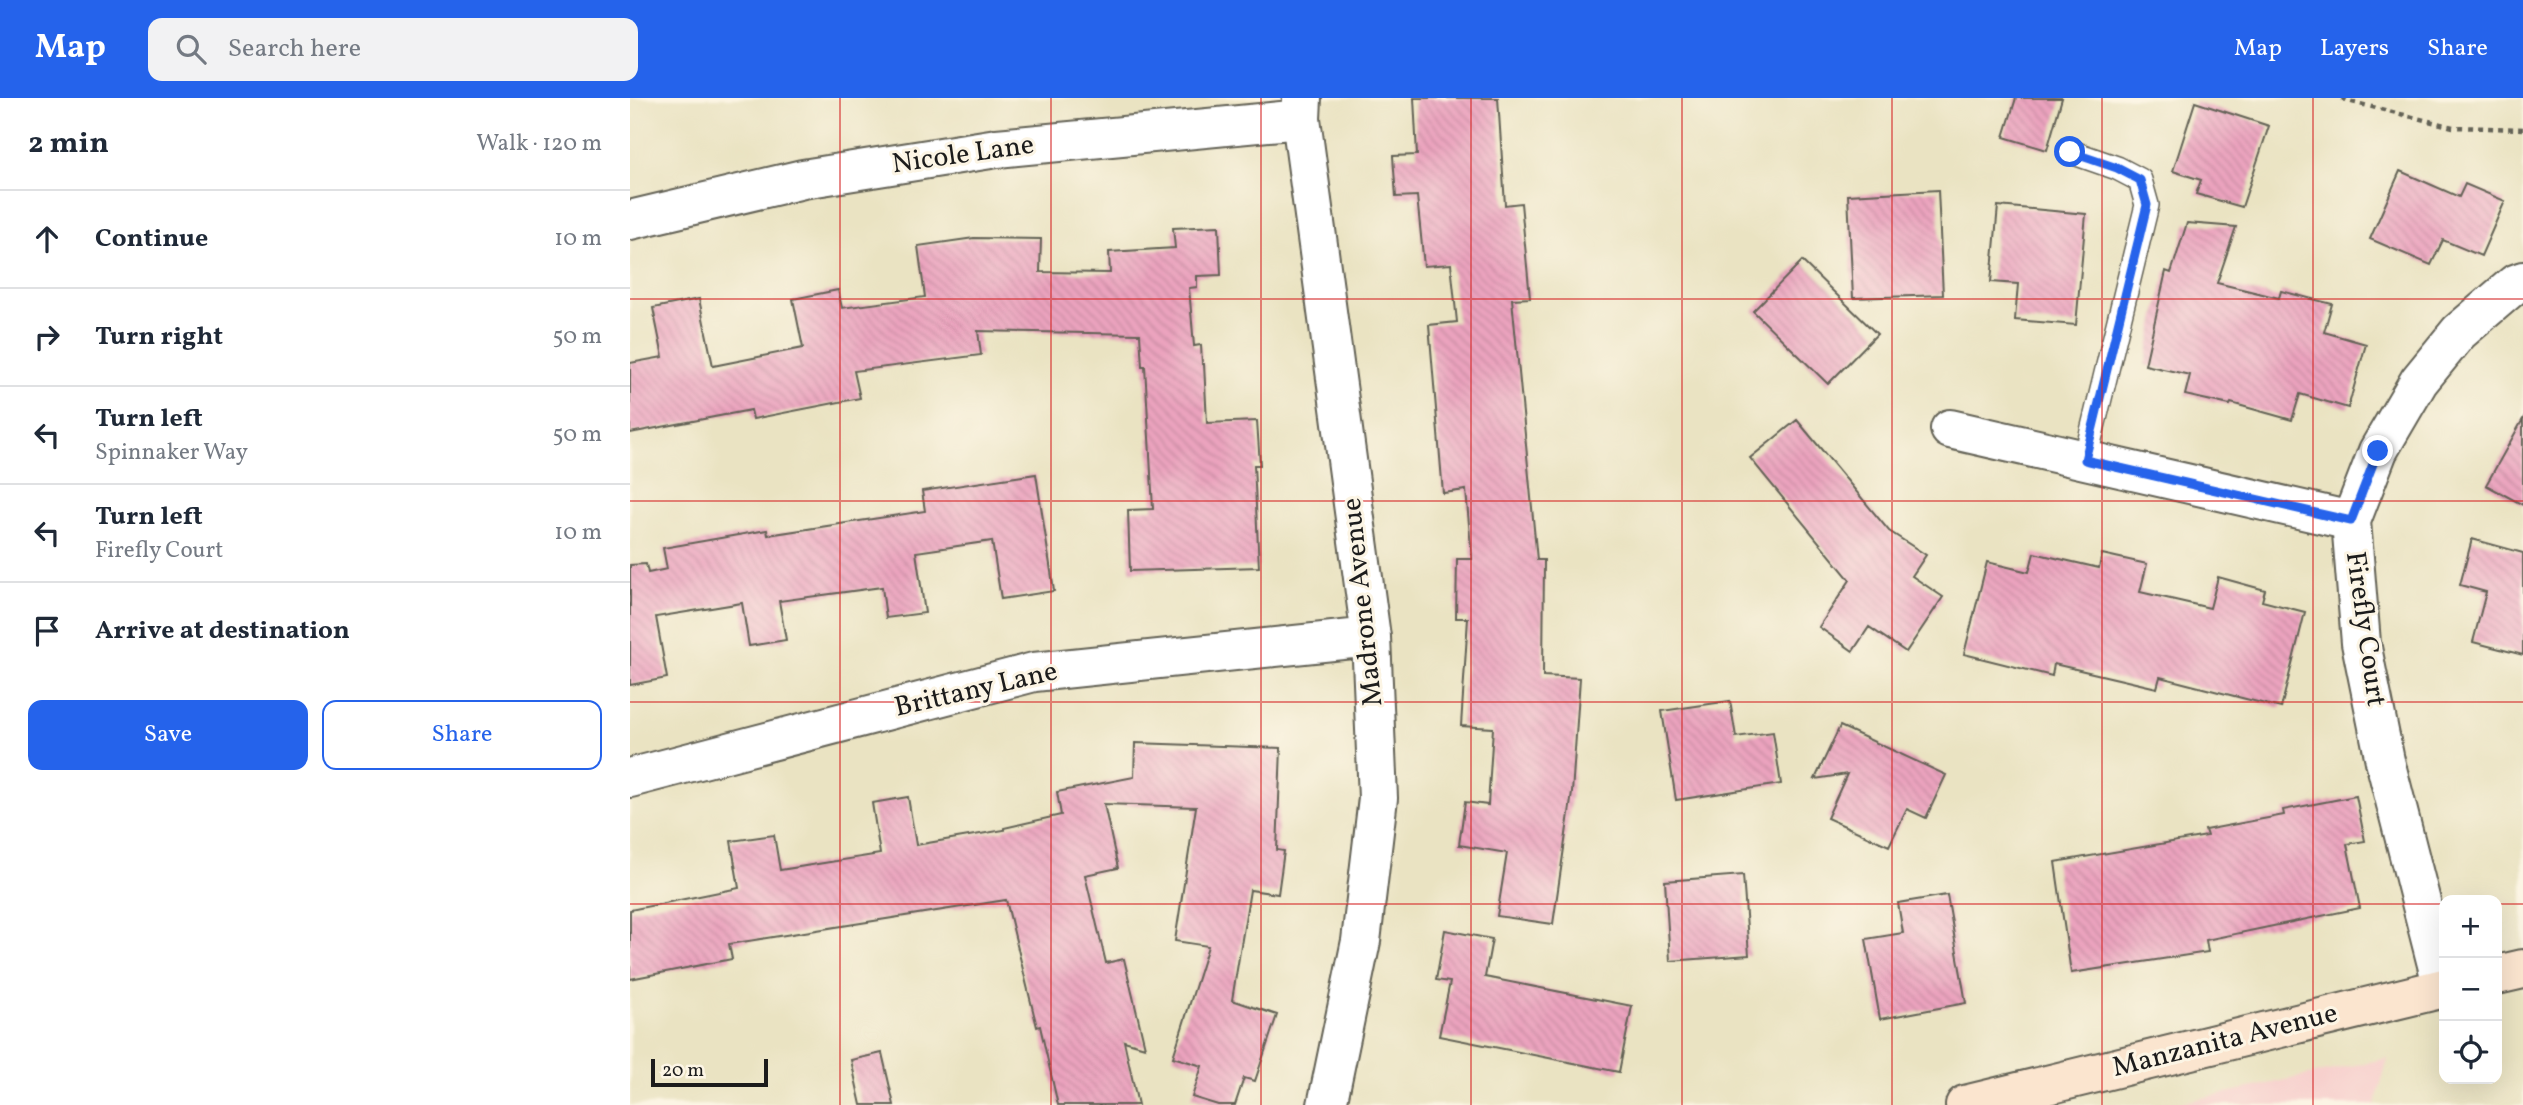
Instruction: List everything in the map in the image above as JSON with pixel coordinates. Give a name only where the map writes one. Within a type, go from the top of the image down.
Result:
[{"type":"street","name":"Nicole Lane","points":[[630,220],[803,179],[997,148],[1302,108]]},
{"type":"street","name":"Madrone Avenue","points":[[1302,108],[1371,636],[1378,798],[1361,942],[1328,1105]]},
{"type":"street","name":"Firefly Court","points":[[2439,969],[2385,761],[2361,643],[2351,521],[2378,451],[2419,381],[2459,331],[2515,284],[2523,281]]},
{"type":"street","points":[[1950,429],[2351,521]]},
{"type":"street","name":"Brittany Lane","points":[[630,778],[1034,672],[1371,636]]},
{"type":"street","points":[[2502,974],[2523,969]]},
{"type":"street","name":"Manzanita Avenue","points":[[1965,1105],[2439,989]]},
{"type":"lane","points":[[2070,152],[2117,168],[2140,180],[2147,205],[2085,460]]},
{"type":"path","points":[[2342,98],[2453,127],[2523,129]]},
{"type":"shaded area","points":[[2388,1058],[2375,1105],[2170,1105]]},
{"type":"building","points":[[1414,98],[1498,98],[1505,205],[1521,203],[1530,298],[1512,299],[1537,560],[1544,560],[1543,676],[1580,678],[1572,793],[1553,924],[1497,916],[1507,853],[1459,845],[1465,802],[1488,805],[1493,728],[1461,726],[1468,618],[1456,618],[1457,559],[1472,559],[1466,490],[1443,493],[1429,325],[1457,322],[1451,264],[1424,266],[1417,196],[1396,197],[1393,156],[1417,155]]},
{"type":"building","points":[[2016,98],[2062,98],[2047,150],[2004,137]]},
{"type":"building","points":[[2195,102],[2269,126],[2242,207],[2196,194],[2201,180],[2173,171]]},
{"type":"building","points":[[2400,171],[2459,197],[2465,184],[2505,201],[2481,256],[2443,240],[2431,265],[2370,239]]},
{"type":"building","points":[[1938,190],[1943,295],[1853,298],[1848,195]]},
{"type":"building","points":[[1998,206],[2086,214],[2076,325],[2015,320],[2018,284],[1991,282]]},
{"type":"building","points":[[2187,223],[2236,227],[2217,283],[2279,298],[2281,291],[2332,304],[2324,332],[2366,344],[2348,408],[2300,394],[2292,420],[2231,403],[2230,405],[2185,395],[2190,375],[2145,365],[2166,271],[2171,273]]},
{"type":"building","points":[[1219,226],[1221,275],[1197,276],[1197,287],[1189,288],[1194,346],[1201,345],[1207,423],[1257,421],[1260,465],[1254,465],[1259,567],[1130,571],[1128,510],[1153,509],[1145,366],[1142,366],[1140,334],[978,331],[981,355],[854,371],[860,398],[753,419],[751,410],[630,433],[630,363],[663,357],[653,308],[699,299],[713,366],[803,348],[793,299],[838,290],[842,308],[925,297],[918,246],[974,238],[1041,239],[1040,272],[1110,273],[1109,252],[1175,248],[1173,228]]},
{"type":"building","points":[[1802,261],[1877,334],[1828,384],[1753,311]]},
{"type":"building","points":[[2523,419],[2523,505],[2486,485]]},
{"type":"building","points":[[1797,420],[1889,531],[1926,555],[1912,576],[1943,597],[1906,652],[1869,627],[1853,651],[1819,627],[1850,580],[1750,458]]},
{"type":"building","points":[[1036,474],[1054,591],[1001,599],[992,541],[916,552],[925,613],[886,618],[882,587],[779,601],[786,640],[749,646],[742,603],[656,617],[667,678],[630,685],[630,565],[646,564],[648,573],[667,569],[663,548],[767,530],[768,535],[925,511],[922,491]]},
{"type":"building","points":[[2472,539],[2523,553],[2523,655],[2473,642],[2486,592],[2460,585]]},
{"type":"building","points":[[2034,553],[2099,568],[2102,554],[2147,564],[2140,592],[2210,608],[2218,577],[2265,590],[2262,601],[2305,612],[2281,708],[2160,677],[2157,688],[2054,664],[2052,676],[1964,654],[1987,562],[2029,572]]},
{"type":"building","points":[[1730,701],[1736,737],[1773,732],[1781,784],[1676,800],[1662,711]]},
{"type":"building","points":[[1840,726],[1946,775],[1926,818],[1907,809],[1889,846],[1827,818],[1847,774],[1815,779]]},
{"type":"building","points":[[1135,743],[1281,748],[1277,850],[1284,851],[1278,894],[1250,890],[1232,1000],[1277,1015],[1255,1081],[1244,1078],[1235,1105],[1218,1105],[1192,1097],[1202,1066],[1173,1057],[1208,946],[1175,941],[1196,807],[1104,804],[1118,868],[1085,875],[1106,963],[1124,959],[1145,1047],[1124,1041],[1138,1105],[1058,1105],[1006,900],[729,944],[732,959],[630,979],[630,910],[739,888],[731,841],[774,835],[780,870],[880,854],[872,803],[908,797],[916,845],[1004,830],[1061,815],[1057,792],[1134,777]]},
{"type":"building","points":[[2356,796],[2365,841],[2347,844],[2360,908],[2206,940],[2208,952],[2071,973],[2055,862],[2207,836],[2205,830],[2284,815],[2283,810]]},
{"type":"building","points":[[1743,875],[1749,955],[1670,961],[1665,881]]},
{"type":"building","points":[[1947,895],[1966,1003],[1880,1019],[1866,939],[1903,933],[1898,903]]},
{"type":"building","points":[[1445,930],[1492,939],[1485,977],[1632,1006],[1619,1072],[1439,1036],[1450,982],[1436,980]]},
{"type":"building","points":[[882,1053],[894,1105],[861,1105],[851,1060]]},
{"type":"route","points":[[2070,152],[2117,168],[2140,180],[2147,205],[2085,460],[2351,521],[2378,451]]}]
